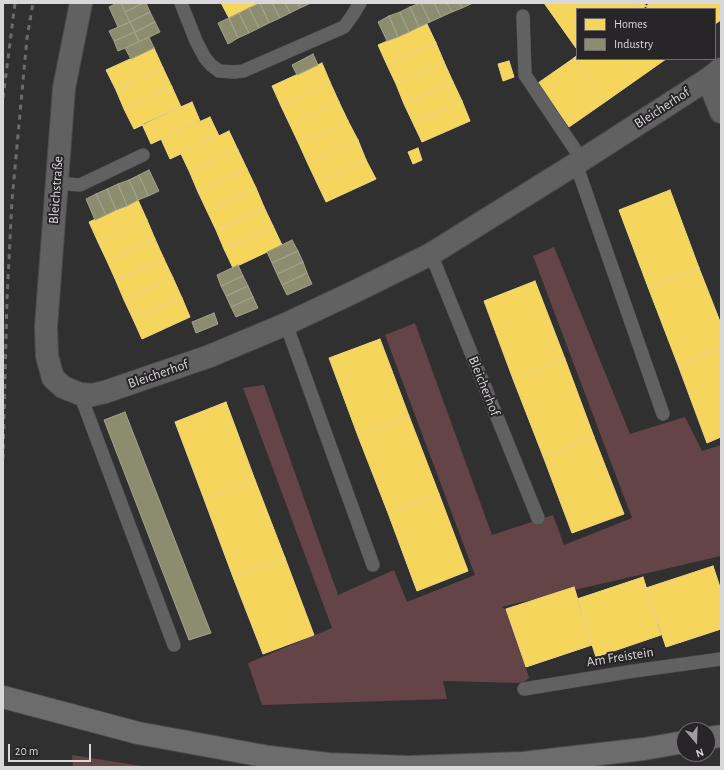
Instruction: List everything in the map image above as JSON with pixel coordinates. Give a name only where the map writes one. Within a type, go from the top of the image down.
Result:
[{"type":"main road","points":[[3,697],[138,733],[269,757],[328,764],[409,767],[523,763],[644,749],[676,743]]},
{"type":"street","name":"Bleichstraße","points":[[53,378],[47,356],[46,327],[64,88],[81,3]]},
{"type":"street","name":"Bleicherhof","points":[[53,378],[63,387],[80,394],[92,395],[105,392],[210,356],[286,324],[431,254],[579,162],[715,74],[721,112]]},
{"type":"lane","points":[[181,3],[196,41],[205,58],[219,71],[234,72],[243,71],[344,27],[360,3]]},
{"type":"lane","points":[[523,16],[525,75],[579,162],[663,414]]},
{"type":"lane","points":[[57,182],[80,185],[143,155]]},
{"type":"lane","name":"Bleicherhof","points":[[431,254],[538,518]]},
{"type":"lane","points":[[286,324],[373,565]]},
{"type":"lane","points":[[80,394],[174,645]]},
{"type":"lane","name":"Am Freistein","points":[[524,689],[634,671],[721,659]]},
{"type":"shaded area","points":[[554,247],[630,434],[685,417],[702,451],[721,445],[721,556],[501,607],[506,609],[529,678],[522,683],[443,681],[447,699],[262,705],[248,663],[332,628],[243,388],[264,385],[338,595],[394,570],[407,602],[475,575],[385,335],[415,323],[492,535],[553,515],[564,545],[632,518],[533,256]]},
{"type":"shaded area","points":[[72,755],[148,767],[73,767]]},
{"type":"building: Homes","points":[[221,3],[259,3],[229,18]]},
{"type":"building: Homes","points":[[544,3],[639,3],[632,8],[576,8],[576,48]]},
{"type":"building: Homes","points":[[639,3],[644,3],[646,6],[643,8],[632,8]]},
{"type":"building: Homes","points":[[651,3],[721,3],[721,20],[716,23],[716,8],[647,8],[646,6]]},
{"type":"building: Homes","points":[[427,24],[436,43],[387,65],[378,45]]},
{"type":"building: Homes","points":[[436,43],[444,62],[396,84],[387,65]]},
{"type":"building: Homes","points":[[154,48],[163,68],[116,90],[106,70]]},
{"type":"building: Homes","points":[[576,56],[576,60],[665,60],[605,102],[574,58]]},
{"type":"building: Homes","points":[[574,58],[605,102],[569,127],[538,83]]},
{"type":"building: Homes","points":[[509,61],[514,77],[503,81],[498,64]]},
{"type":"building: Homes","points":[[444,62],[453,82],[404,104],[396,84]]},
{"type":"building: Homes","points":[[322,63],[330,82],[281,106],[272,86]]},
{"type":"building: Homes","points":[[163,68],[172,87],[124,109],[116,90]]},
{"type":"building: Homes","points":[[330,82],[339,102],[290,125],[281,106]]},
{"type":"building: Homes","points":[[453,82],[462,101],[413,123],[404,104]]},
{"type":"building: Homes","points":[[172,87],[181,107],[134,129],[124,109]]},
{"type":"building: Homes","points":[[462,101],[470,121],[422,142],[413,123]]},
{"type":"building: Homes","points":[[192,102],[200,121],[151,144],[142,124]]},
{"type":"building: Homes","points":[[339,102],[348,121],[299,144],[290,125]]},
{"type":"building: Homes","points":[[210,117],[219,136],[170,159],[161,139]]},
{"type":"building: Homes","points":[[348,121],[358,140],[308,164],[299,144]]},
{"type":"building: Homes","points":[[229,131],[238,150],[190,173],[181,154]]},
{"type":"building: Homes","points":[[358,140],[366,160],[317,183],[308,164]]},
{"type":"building: Homes","points":[[418,148],[422,160],[413,164],[408,152]]},
{"type":"building: Homes","points":[[238,150],[247,169],[198,192],[190,173]]},
{"type":"building: Homes","points":[[366,160],[376,179],[326,202],[317,183]]},
{"type":"building: Homes","points":[[247,169],[256,188],[207,211],[198,192]]},
{"type":"building: Homes","points":[[256,188],[264,207],[216,230],[207,211]]},
{"type":"building: Homes","points":[[670,190],[699,268],[648,287],[619,210]]},
{"type":"building: Homes","points":[[138,200],[147,220],[98,242],[89,222]]},
{"type":"building: Homes","points":[[264,207],[273,226],[224,249],[216,230]]},
{"type":"building: Homes","points":[[147,220],[155,239],[107,261],[98,242]]},
{"type":"building: Homes","points":[[273,226],[282,245],[233,268],[224,249]]},
{"type":"building: Homes","points":[[155,239],[164,259],[116,281],[107,261]]},
{"type":"building: Homes","points":[[164,259],[173,278],[124,300],[116,281]]},
{"type":"building: Homes","points":[[699,268],[721,324],[721,348],[678,365],[648,287]]},
{"type":"building: Homes","points":[[173,278],[182,298],[133,319],[124,300]]},
{"type":"building: Homes","points":[[535,281],[565,359],[513,379],[484,301]]},
{"type":"building: Homes","points":[[182,298],[190,317],[142,339],[133,319]]},
{"type":"building: Homes","points":[[380,339],[409,416],[358,436],[329,358]]},
{"type":"building: Homes","points":[[721,348],[721,437],[707,443],[678,365]]},
{"type":"building: Homes","points":[[565,359],[594,437],[543,456],[513,379]]},
{"type":"building: Homes","points":[[226,402],[255,480],[204,499],[175,422]]},
{"type":"building: Homes","points":[[409,416],[439,494],[388,513],[358,436]]},
{"type":"building: Homes","points":[[594,437],[624,514],[572,533],[543,456]]},
{"type":"building: Homes","points":[[255,480],[285,558],[233,577],[204,499]]},
{"type":"building: Homes","points":[[439,494],[468,571],[417,591],[388,513]]},
{"type":"building: Homes","points":[[285,558],[314,635],[263,654],[233,577]]},
{"type":"building: Homes","points":[[713,566],[721,590],[721,629],[666,647],[646,588]]},
{"type":"building: Homes","points":[[643,577],[661,635],[596,657],[577,599]]},
{"type":"building: Homes","points":[[574,587],[592,645],[526,667],[506,609]]},
{"type":"building: Industry","points":[[117,3],[121,3],[130,22],[118,27],[109,7]]},
{"type":"building: Industry","points":[[121,3],[143,3],[125,12]]},
{"type":"building: Industry","points":[[146,3],[150,12],[130,22],[125,12]]},
{"type":"building: Industry","points":[[260,3],[272,3],[280,18],[269,23]]},
{"type":"building: Industry","points":[[260,3],[269,23],[259,28],[249,8]]},
{"type":"building: Industry","points":[[272,3],[285,3],[290,13],[280,18]]},
{"type":"building: Industry","points":[[285,3],[298,3],[300,8],[290,13]]},
{"type":"building: Industry","points":[[298,3],[311,3],[300,8]]},
{"type":"building: Industry","points":[[420,3],[430,22],[419,27],[410,7]]},
{"type":"building: Industry","points":[[421,3],[434,3],[441,17],[430,22]]},
{"type":"building: Industry","points":[[434,3],[447,3],[452,12],[441,17]]},
{"type":"building: Industry","points":[[447,3],[460,3],[462,8],[452,12]]},
{"type":"building: Industry","points":[[460,3],[473,3],[462,8]]},
{"type":"building: Industry","points":[[410,7],[419,27],[409,32],[400,12]]},
{"type":"building: Industry","points":[[249,8],[259,28],[249,33],[239,13]]},
{"type":"building: Industry","points":[[150,12],[155,22],[135,32],[130,22]]},
{"type":"building: Industry","points":[[400,12],[409,32],[398,37],[389,16]]},
{"type":"building: Industry","points":[[239,13],[249,33],[238,38],[229,18]]},
{"type":"building: Industry","points":[[389,16],[398,37],[387,41],[378,22]]},
{"type":"building: Industry","points":[[229,18],[238,38],[228,44],[218,23]]},
{"type":"building: Industry","points":[[130,22],[135,32],[114,41],[109,31]]},
{"type":"building: Industry","points":[[155,22],[160,32],[139,42],[135,32]]},
{"type":"building: Industry","points":[[135,32],[139,42],[118,51],[114,41]]},
{"type":"building: Industry","points":[[149,37],[154,48],[131,59],[125,48]]},
{"type":"building: Industry","points":[[313,54],[318,65],[297,75],[292,65]]},
{"type":"building: Industry","points":[[149,170],[159,191],[148,196],[139,175]]},
{"type":"building: Industry","points":[[139,175],[148,196],[138,200],[129,180]]},
{"type":"building: Industry","points":[[129,180],[138,200],[127,206],[118,184]]},
{"type":"building: Industry","points":[[118,184],[127,206],[116,210],[107,189]]},
{"type":"building: Industry","points":[[107,189],[116,210],[106,215],[96,194]]},
{"type":"building: Industry","points":[[96,194],[106,215],[95,220],[86,199]]},
{"type":"building: Industry","points":[[292,240],[298,251],[272,263],[267,252]]},
{"type":"building: Industry","points":[[298,251],[303,262],[277,274],[272,263]]},
{"type":"building: Industry","points":[[303,262],[307,273],[282,285],[277,274]]},
{"type":"building: Industry","points":[[238,265],[243,276],[221,286],[217,275]]},
{"type":"building: Industry","points":[[307,273],[312,284],[287,295],[282,285]]},
{"type":"building: Industry","points":[[243,276],[248,286],[226,296],[221,286]]},
{"type":"building: Industry","points":[[248,286],[253,297],[231,307],[226,296]]},
{"type":"building: Industry","points":[[253,297],[258,308],[236,317],[231,307]]},
{"type":"building: Industry","points":[[214,313],[218,324],[196,333],[192,322]]},
{"type":"building: Industry","points":[[125,412],[211,633],[189,640],[104,420]]},
{"type":"railway","points":[[3,98],[15,3]]},
{"type":"railway","points":[[3,459],[7,299],[12,200],[27,38],[33,3]]}]
